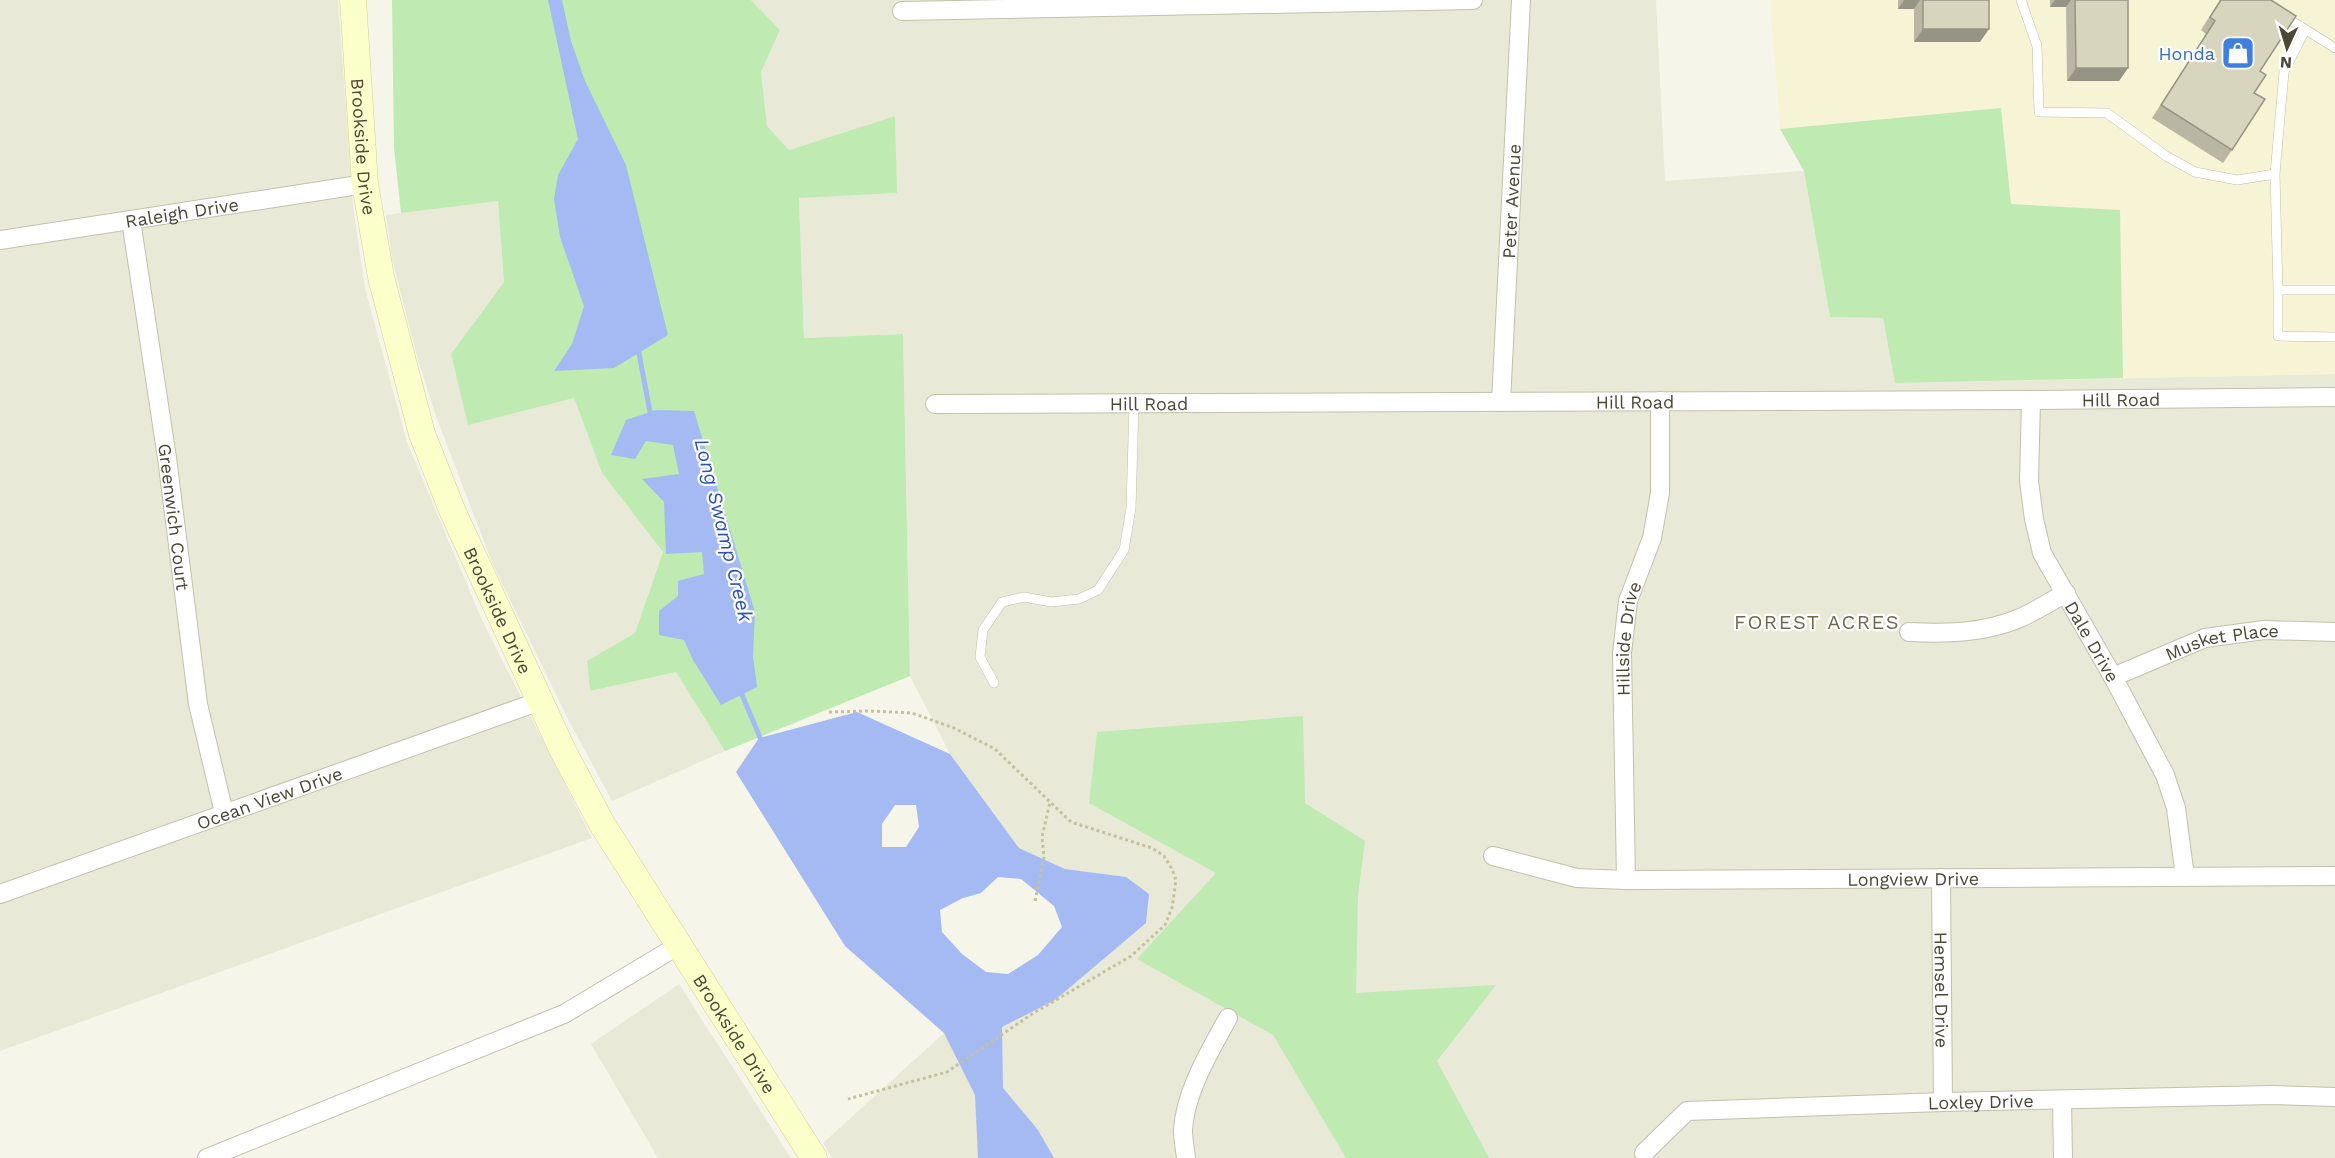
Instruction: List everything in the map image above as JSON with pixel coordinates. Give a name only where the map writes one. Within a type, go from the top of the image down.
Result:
[{"type":"street","name":"Brookside Drive","points":[[353,0],[365,184],[381,277],[422,434],[452,510],[563,751],[602,824],[814,1158]]},
{"type":"street","points":[[902,11],[1473,0]]},
{"type":"street","name":"Peter Avenue","points":[[1502,402],[1521,0]]},
{"type":"street","name":"Raleigh Drive","points":[[0,240],[365,184]]},
{"type":"street","name":"Greenwich Court","points":[[131,220],[167,458],[198,704],[224,813]]},
{"type":"street","name":"Hill Road","points":[[935,404],[2335,397]]},
{"type":"street","name":"Dale Drive","points":[[2031,400],[2029,481],[2034,519],[2042,553],[2113,677],[2165,775],[2179,819],[2185,877]]},
{"type":"street","name":"Hillside Drive","points":[[1626,880],[1622,653],[1628,602],[1652,538],[1660,494],[1660,401]]},
{"type":"street","points":[[1908,632],[1942,634],[1982,630],[2019,618],[2066,593]]},
{"type":"street","name":"Musket Place","points":[[2113,677],[2169,651],[2205,638],[2264,630],[2335,632]]},
{"type":"street","name":"Ocean View Drive","points":[[0,894],[540,700]]},
{"type":"street","name":"Longview Drive","points":[[1493,856],[1577,878],[1626,880],[2335,876]]},
{"type":"street","name":"Hemsel Drive","points":[[1941,878],[1943,1102]]},
{"type":"street","points":[[207,1158],[564,1014],[679,945]]},
{"type":"street","points":[[1186,1158],[1183,1132],[1185,1113],[1204,1061],[1228,1018]]},
{"type":"street","name":"Loxley Drive","points":[[1644,1153],[1687,1111],[1943,1102],[2273,1095],[2335,1097]]},
{"type":"street","points":[[2062,1100],[2062,1158]]},
{"type":"lane","points":[[2021,0],[2037,46],[2039,112],[2107,113],[2166,156],[2195,171],[2236,180],[2275,174]]},
{"type":"lane","points":[[2276,12],[2335,48]]},
{"type":"lane","points":[[2306,30],[2284,72],[2275,174],[2278,336],[2335,336]]},
{"type":"lane","points":[[2278,290],[2335,290]]},
{"type":"lane","points":[[994,683],[980,657],[983,630],[1002,602],[1024,597],[1051,602],[1079,599],[1098,590],[1124,550],[1131,508],[1134,403]]},
{"type":"path","points":[[829,712],[912,713],[954,728],[995,749],[1071,822],[1152,848],[1164,856],[1176,880],[1165,925],[1131,956],[1032,1014],[948,1072],[848,1099]]},
{"type":"path","points":[[1035,901],[1044,857],[1042,837],[1050,802]]},
{"type":"shaded area","points":[[0,0],[338,0],[353,206],[365,289],[407,442],[481,618],[592,838],[0,1051]]},
{"type":"shaded area","points":[[751,0],[1656,0],[1665,181],[1804,171],[1830,317],[1883,318],[1895,383],[2335,374],[2335,1158],[832,1158],[823,1143],[944,1033],[1002,1026],[1126,877],[1065,869],[1019,848],[950,754],[910,676],[903,334],[804,338],[799,197],[896,193],[895,116],[789,150],[767,126],[761,72],[780,30]]},
{"type":"shaded area","points":[[1770,0],[2335,0],[2335,374],[2123,378],[2120,210],[2011,204],[2001,108],[1780,129]]},
{"type":"shaded area","points":[[498,200],[504,282],[451,354],[468,424],[574,398],[602,473],[663,552],[635,633],[587,661],[590,691],[676,672],[725,751],[612,801],[567,717],[493,565],[436,416],[418,360],[392,259],[386,215]]},
{"type":"shaded area","points":[[679,984],[791,1158],[658,1158],[591,1044]]},
{"type":"green space","points":[[392,0],[751,0],[780,30],[761,72],[767,126],[789,150],[895,116],[897,193],[799,198],[804,338],[903,334],[910,676],[725,751],[676,672],[590,691],[587,661],[635,633],[663,552],[602,473],[574,398],[468,425],[451,354],[504,282],[498,201],[401,213],[394,148]]},
{"type":"green space","points":[[2001,108],[2011,204],[2120,210],[2123,378],[1895,383],[1883,318],[1830,317],[1804,171],[1780,129]]},
{"type":"green space","points":[[1303,716],[1305,803],[1365,841],[1358,895],[1356,993],[1496,985],[1437,1061],[1489,1158],[1346,1158],[1273,1035],[1137,959],[1216,873],[1089,803],[1097,732]]},
{"type":"water","points":[[548,0],[562,0],[571,41],[585,81],[626,165],[668,335],[614,368],[554,371],[572,344],[584,306],[560,237],[554,199],[558,175],[578,139]]},
{"type":"water","points":[[656,410],[694,411],[755,612],[753,656],[757,687],[721,705],[693,660],[684,640],[659,635],[659,611],[678,596],[678,581],[704,574],[702,552],[666,554],[664,502],[642,479],[679,474],[673,445],[646,441],[635,459],[611,455],[626,420]]},
{"type":"water","points":[[857,712],[950,754],[1019,848],[1065,869],[1126,877],[1149,894],[1146,923],[1055,1000],[1002,1027],[1003,1088],[1038,1130],[1054,1158],[978,1158],[975,1095],[944,1033],[845,946],[736,772],[759,738]],"holes":[[[895,805],[916,805],[919,827],[906,847],[882,847],[882,824]],[[998,877],[1021,879],[1054,906],[1062,927],[1038,955],[1008,974],[986,972],[962,954],[942,932],[940,910],[963,898],[981,893]]]},
{"type":"building","points":[[1923,0],[1989,0],[1989,29],[1923,29]]},
{"type":"building","points":[[2075,0],[2128,0],[2128,68],[2076,68]]},
{"type":"building","points":[[2221,0],[2271,0],[2296,16],[2260,71],[2266,75],[2254,93],[2265,99],[2232,150],[2161,105],[2215,21],[2210,17]]},
{"type":"waterway","name":"Long Swamp Creek","points":[[638,348],[650,412],[656,415]]},
{"type":"waterway","name":"Long Swamp Creek","points":[[740,690],[762,742]]},
{"type":"place","name":"Honda","points":[[2238,53]]},
{"type":"district","name":"FOREST ACRES","points":[[1817,622]]}]
